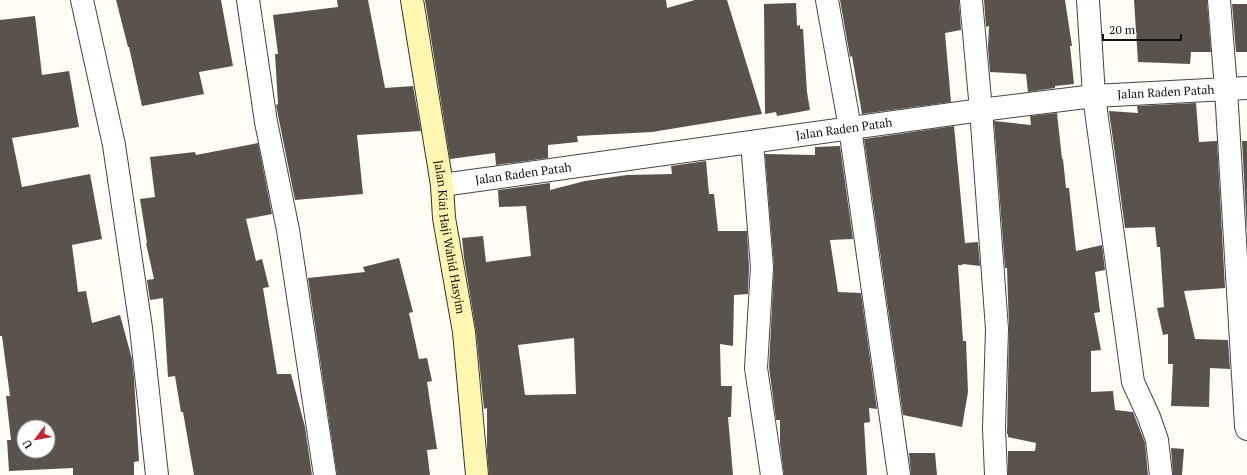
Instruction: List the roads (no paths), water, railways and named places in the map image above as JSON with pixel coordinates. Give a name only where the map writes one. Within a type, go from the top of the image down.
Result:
[{"type":"street","points":[[82,0],[114,145],[141,328],[158,475]]},
{"type":"street","points":[[248,0],[266,122],[288,230],[325,475]]},
{"type":"street","name":"Jalan Kiai Haji Wahid Hasyim","points":[[412,0],[442,185],[444,218],[464,332],[477,475]]},
{"type":"street","points":[[827,0],[850,128],[900,475]]},
{"type":"street","points":[[971,0],[981,110],[997,329],[994,428],[996,475]]},
{"type":"street","points":[[1088,0],[1094,96],[1133,382],[1149,417],[1157,440],[1161,475]]},
{"type":"street","points":[[1219,0],[1237,88],[1245,418],[1247,429]]},
{"type":"street","name":"Jalan Raden Patah","points":[[442,185],[981,110],[1094,96],[1237,88]]},
{"type":"street","points":[[752,142],[762,267],[756,368],[772,475]]}]
